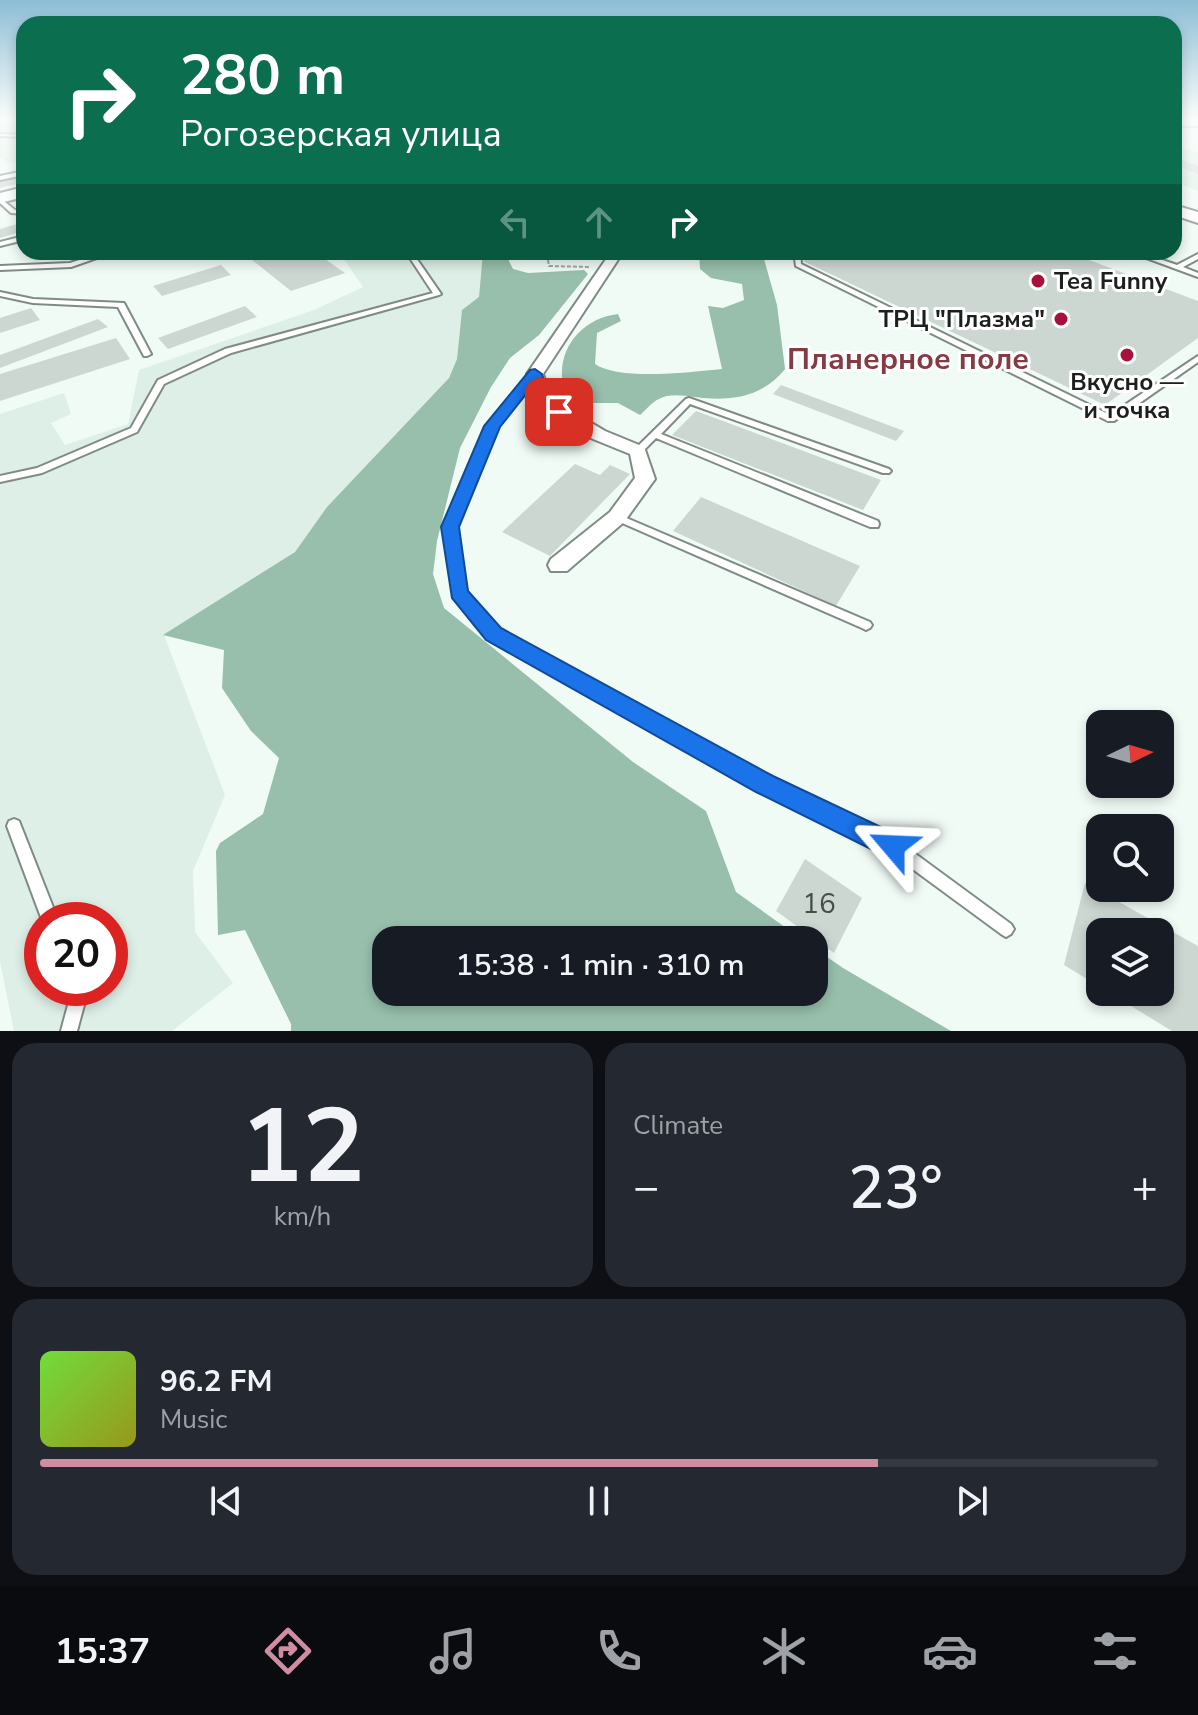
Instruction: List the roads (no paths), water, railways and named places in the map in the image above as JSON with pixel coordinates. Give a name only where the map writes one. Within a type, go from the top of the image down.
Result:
[{"type":"street","points":[[559,565],[617,517],[645,479],[638,451],[599,435],[543,402],[535,374],[611,260]]},
{"type":"lane","points":[[0,199],[16,212]]},
{"type":"lane","points":[[1177,268],[1198,256]]},
{"type":"lane","points":[[0,268],[71,265],[86,260]]},
{"type":"lane","points":[[0,479],[39,471],[134,430],[161,382],[228,351],[437,294],[414,260]]},
{"type":"lane","points":[[798,260],[798,265],[1111,419],[1198,358]]},
{"type":"lane","points":[[1155,260],[1198,275]]},
{"type":"lane","points":[[0,294],[33,301],[121,305],[147,354]]},
{"type":"lane","points":[[535,374],[492,426],[450,527],[459,593],[493,634],[764,784],[893,846],[1006,929]]},
{"type":"lane","points":[[638,451],[689,401],[886,471]]},
{"type":"lane","points":[[656,435],[874,524]]},
{"type":"lane","points":[[617,517],[866,625]]},
{"type":"lane","points":[[14,826],[43,902]]},
{"type":"lane","points":[[69,1031],[76,1006]]},
{"type":"place","name":"Tea Funny","points":[[1038,281]]},
{"type":"place","name":"ТРЦ \"Плазма\"","points":[[1061,319]]},
{"type":"place","name":"Вкусно — и точка","points":[[1127,355]]},
{"type":"district","name":"Планерное поле","points":[[908,359]]}]
